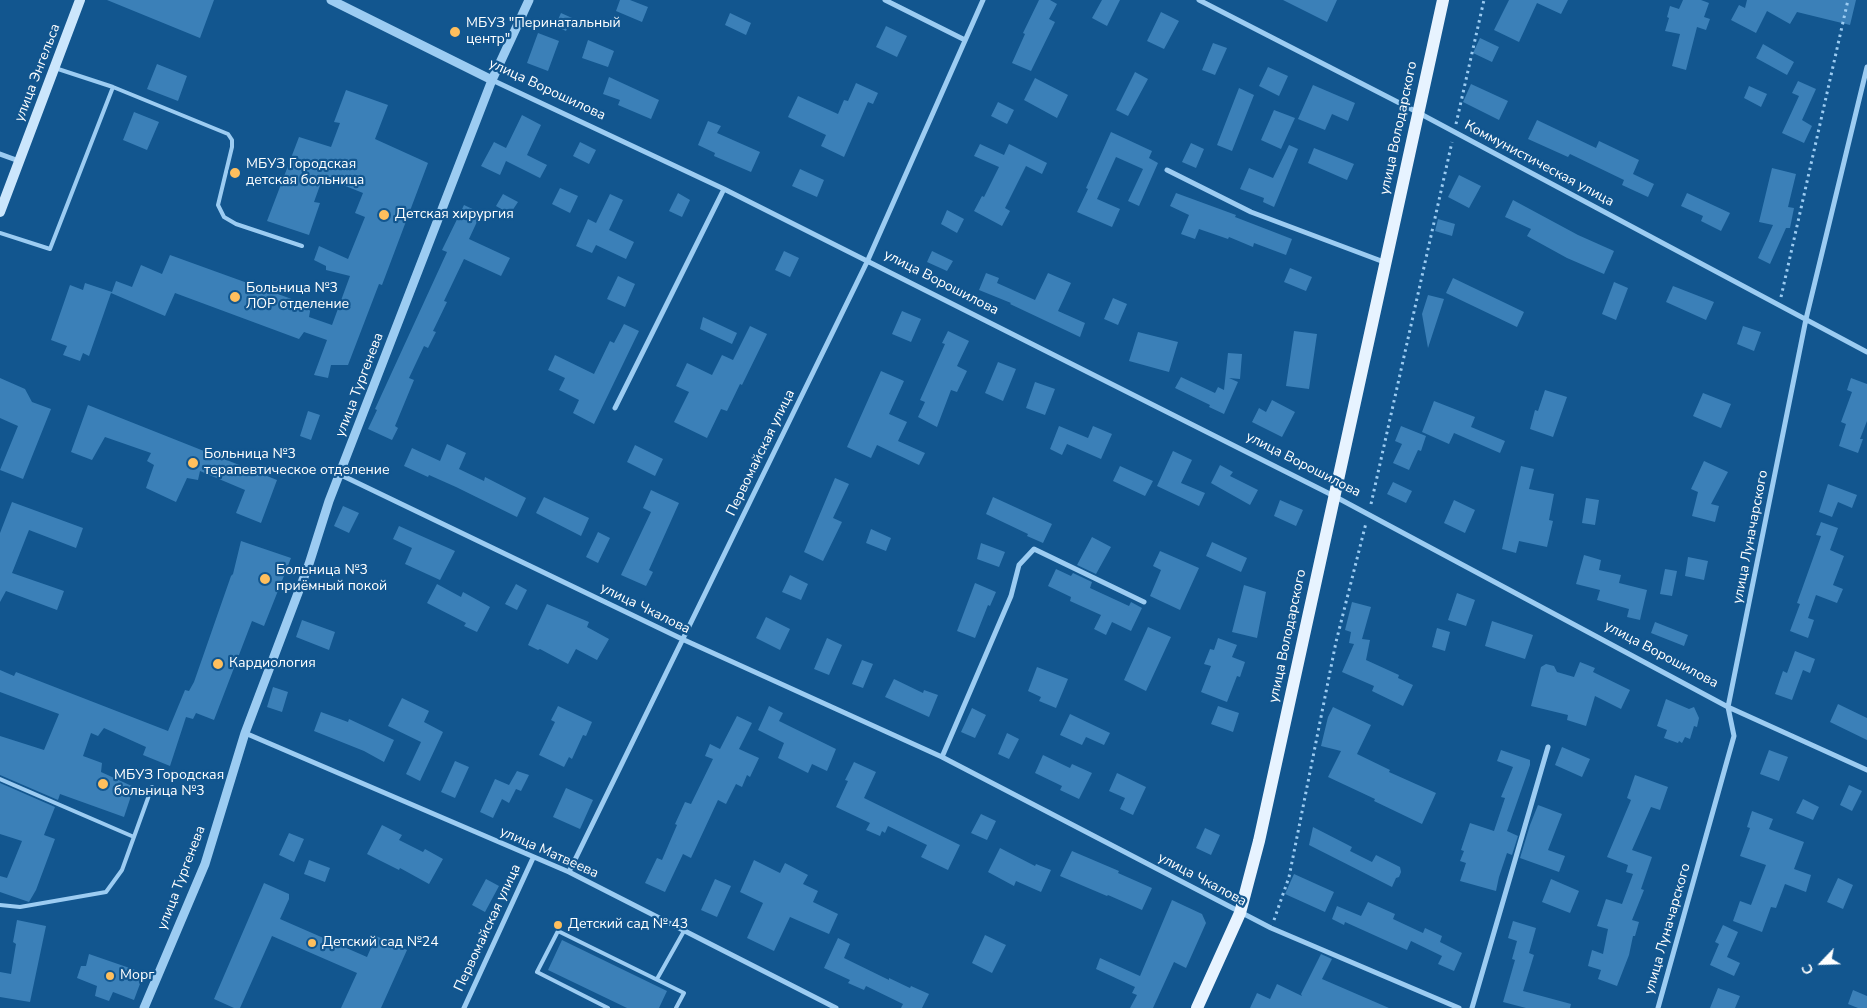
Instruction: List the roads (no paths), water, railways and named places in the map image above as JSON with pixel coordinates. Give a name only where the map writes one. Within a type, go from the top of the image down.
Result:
[{"type":"main road","name":"улица Энгельса","points":[[0,212],[80,0]]},
{"type":"main road","name":"улица Володарского","points":[[1197,1008],[1240,913],[1261,831],[1442,0]]},
{"type":"street","name":"улица Ворошилова","points":[[331,0],[492,80],[724,189],[1369,514],[1728,707],[1867,770]]},
{"type":"street","name":"улица Тургенева","points":[[144,1008],[205,864],[245,733],[309,564],[330,501],[492,80],[529,0]]},
{"type":"street","points":[[885,0],[966,40]]},
{"type":"street","name":"Первомайская улица","points":[[569,872],[867,262],[983,0]]},
{"type":"street","name":"Коммунистическая улица","points":[[1199,0],[1418,112],[1867,352]]},
{"type":"street","name":"улица Луначарского","points":[[1658,1008],[1734,736],[1728,707],[1806,319],[1867,67]]},
{"type":"street","points":[[0,154],[19,162]]},
{"type":"street","points":[[1168,170],[1251,212],[1384,262]]},
{"type":"street","points":[[615,408],[724,189]]},
{"type":"street","name":"улица Чкалова","points":[[341,475],[682,639],[942,757],[1271,928],[1459,1008]]},
{"type":"street","points":[[942,757],[1011,596],[1019,565],[1034,549],[1144,602]]},
{"type":"street","name":"улица Матвеева","points":[[245,733],[569,872],[836,1008]]},
{"type":"street","points":[[1472,1008],[1548,747]]},
{"type":"street","name":"Первомайская улица","points":[[464,1008],[533,858]]},
{"type":"lane","points":[[55,68],[113,87],[228,134],[232,140],[232,147],[218,205],[224,217],[236,224],[302,246]]},
{"type":"lane","points":[[0,233],[50,249],[113,87]]},
{"type":"lane","points":[[0,779],[134,837]]},
{"type":"lane","points":[[0,905],[20,907],[106,892],[122,870],[152,787]]},
{"type":"lane","points":[[608,1008],[537,972],[558,931],[684,992],[676,1008]]},
{"type":"lane","points":[[657,980],[684,931]]},
{"type":"place","name":"МБУЗ \"Перинатальный центр\"","points":[[455,32]]},
{"type":"place","name":"МБУЗ Городская детская больница","points":[[235,173]]},
{"type":"place","name":"Детская хирургия","points":[[384,215]]},
{"type":"place","name":"Больница №3 ЛОР отделение","points":[[235,297]]},
{"type":"place","name":"Больница №3 терапевтическое отделение","points":[[193,463]]},
{"type":"place","name":"Больница №3 приёмный покой","points":[[265,579]]},
{"type":"place","name":"Кардиология","points":[[218,664]]},
{"type":"place","name":"МБУЗ Городская больница №3","points":[[103,784]]},
{"type":"place","name":"Детский сад № 43","points":[[558,925]]},
{"type":"place","name":"Детский сад №24","points":[[312,943]]},
{"type":"place","name":"Морг","points":[[110,976]]}]
